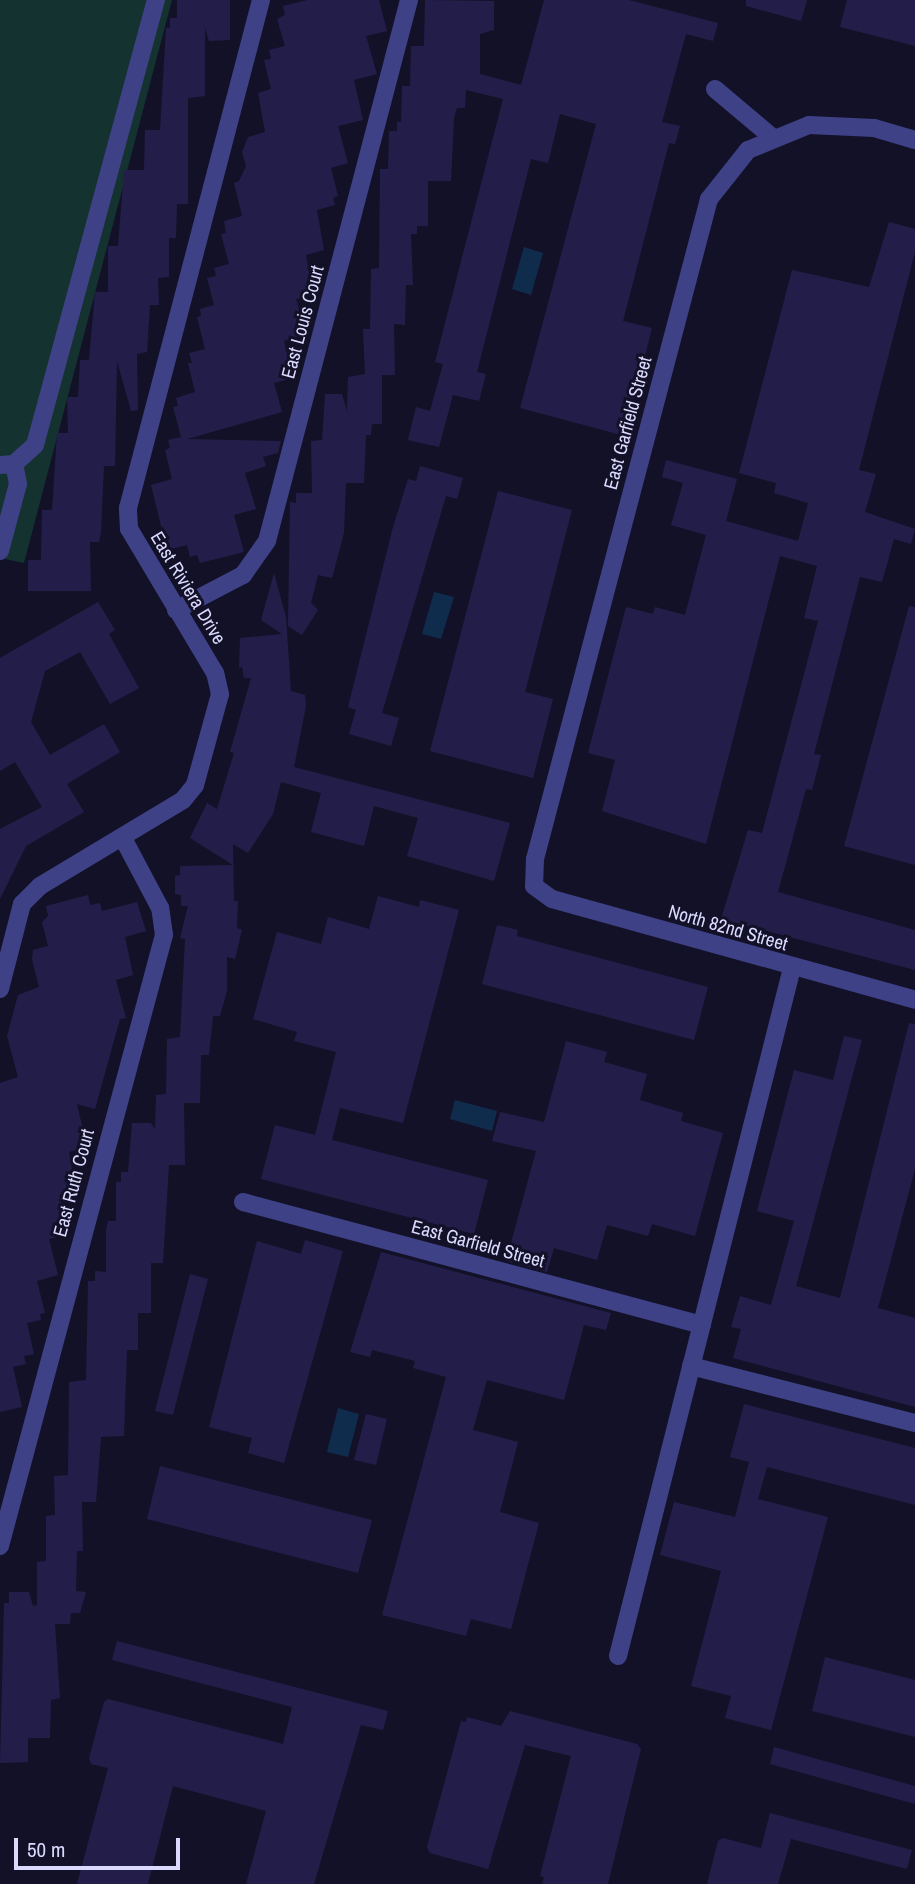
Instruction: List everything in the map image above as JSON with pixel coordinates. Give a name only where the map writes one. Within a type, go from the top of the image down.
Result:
[{"type":"street","points":[[0,551],[18,484],[7,465],[35,445],[156,0]]},
{"type":"street","name":"East Riviera Drive","points":[[0,989],[22,904],[40,887],[184,800],[195,785],[220,694],[215,673],[128,529],[128,508],[261,0]]},
{"type":"street","name":"East Louis Court","points":[[176,610],[243,575],[267,541],[409,0]]},
{"type":"street","points":[[715,89],[772,137]]},
{"type":"street","name":"East Garfield Street","points":[[534,887],[535,859],[709,199],[748,150],[772,137],[809,125],[874,128],[915,140]]},
{"type":"street","name":"East Ruth Court","points":[[0,1546],[164,935],[160,908],[123,838]]},
{"type":"street","name":"North 82nd Street","points":[[534,887],[552,899],[792,968],[915,1000]]},
{"type":"street","points":[[618,1656],[792,968]]},
{"type":"street","name":"East Garfield Street","points":[[243,1202],[702,1325]]},
{"type":"street","points":[[691,1366],[915,1423]]},
{"type":"green space","points":[[0,0],[172,0],[24,563],[0,558]]},
{"type":"water","points":[[524,247],[543,253],[531,295],[512,289]]},
{"type":"water","points":[[434,592],[454,597],[441,639],[422,634]]},
{"type":"water","points":[[455,1100],[497,1111],[492,1131],[450,1119]]},
{"type":"water","points":[[338,1408],[359,1414],[348,1457],[327,1452]]},
{"type":"building","points":[[177,0],[230,0],[230,40],[209,41],[205,28],[205,96],[188,98],[188,204],[177,204],[176,238],[169,238],[169,277],[158,278],[159,305],[150,305],[147,352],[137,354],[138,410],[131,411],[117,361],[115,466],[104,466],[101,532],[99,542],[90,542],[91,591],[28,591],[28,560],[41,560],[42,510],[52,510],[57,433],[68,433],[67,397],[78,397],[80,360],[89,360],[95,292],[108,292],[108,246],[118,246],[124,170],[144,170],[145,130],[160,130],[166,28],[170,28],[170,18],[177,18]]},
{"type":"building","points":[[307,0],[379,0],[387,31],[366,36],[377,74],[354,80],[363,120],[338,126],[348,163],[331,168],[338,196],[333,198],[335,205],[317,210],[324,250],[306,255],[313,295],[296,299],[304,326],[299,327],[301,336],[284,341],[291,369],[287,371],[289,379],[274,383],[282,412],[187,439],[281,441],[278,453],[263,457],[266,466],[245,473],[256,509],[234,515],[244,552],[200,563],[197,555],[190,557],[187,545],[167,550],[151,485],[172,479],[165,450],[170,448],[168,440],[181,437],[173,407],[178,406],[176,398],[195,392],[188,363],[192,363],[189,353],[205,349],[197,317],[201,316],[200,309],[214,305],[207,278],[216,276],[214,268],[229,264],[221,234],[226,233],[224,221],[242,216],[234,183],[239,181],[246,166],[242,152],[248,137],[265,132],[258,93],[271,89],[264,60],[271,59],[269,50],[285,46],[277,19],[285,15],[283,6]]},
{"type":"building","points":[[425,0],[494,1],[494,30],[480,34],[480,74],[521,85],[544,0],[629,0],[718,23],[713,41],[686,34],[662,122],[680,126],[675,144],[669,143],[623,321],[652,328],[625,436],[520,408],[596,124],[560,114],[548,163],[531,159],[477,372],[486,374],[479,401],[453,395],[439,447],[408,440],[416,407],[430,411],[443,364],[435,362],[503,99],[466,90],[465,108],[457,108],[454,118],[451,181],[428,181],[428,226],[417,226],[417,234],[411,234],[413,285],[406,285],[405,325],[394,324],[395,375],[382,375],[382,424],[372,424],[371,435],[366,435],[364,483],[346,483],[344,533],[332,578],[318,575],[311,603],[318,610],[302,635],[288,626],[290,502],[296,503],[296,493],[312,493],[311,441],[322,440],[325,394],[342,394],[347,411],[348,377],[365,374],[363,329],[370,329],[371,269],[379,268],[380,169],[388,169],[389,131],[397,131],[397,122],[401,122],[402,86],[410,86],[411,46],[424,46]]},
{"type":"building","points":[[746,0],[807,0],[801,21],[746,6]]},
{"type":"building","points":[[847,0],[915,0],[915,46],[840,27]]},
{"type":"building","points":[[889,222],[915,229],[915,252],[859,470],[876,474],[865,512],[915,529],[911,544],[894,539],[882,582],[860,577],[814,754],[821,755],[812,790],[806,789],[778,892],[915,930],[915,970],[721,919],[748,830],[762,833],[818,621],[804,618],[817,566],[780,556],[706,844],[602,811],[615,760],[588,753],[626,607],[653,614],[655,607],[685,615],[706,535],[671,525],[683,483],[662,477],[666,460],[737,479],[726,521],[798,541],[808,503],[774,493],[776,483],[739,473],[792,270],[869,287]]},
{"type":"building","points":[[420,466],[463,478],[457,499],[446,496],[382,713],[399,718],[391,746],[349,734],[356,710],[348,707],[393,527],[408,479],[416,481]]},
{"type":"building","points":[[498,491],[572,510],[525,692],[553,699],[533,778],[430,751]]},
{"type":"building","points":[[274,573],[286,617],[291,691],[305,695],[306,706],[294,767],[510,823],[494,881],[407,856],[418,818],[374,806],[364,846],[311,832],[321,793],[281,782],[273,814],[248,853],[233,844],[234,901],[238,901],[237,928],[242,930],[235,959],[227,957],[227,991],[220,1016],[213,1016],[209,1055],[201,1055],[200,1103],[184,1103],[185,1165],[169,1165],[163,1263],[151,1263],[151,1313],[138,1313],[138,1350],[127,1350],[124,1436],[101,1437],[96,1502],[82,1502],[83,1551],[77,1551],[76,1591],[86,1592],[80,1613],[71,1613],[70,1624],[55,1624],[60,1698],[51,1700],[50,1738],[28,1738],[28,1762],[0,1763],[4,1603],[9,1603],[9,1592],[29,1592],[33,1606],[37,1605],[37,1562],[46,1561],[46,1516],[55,1515],[54,1476],[68,1475],[69,1382],[86,1380],[88,1281],[95,1281],[95,1271],[106,1272],[106,1230],[108,1221],[116,1221],[116,1182],[121,1182],[121,1172],[128,1172],[132,1123],[151,1123],[155,1129],[156,1095],[166,1094],[167,1039],[180,1037],[185,939],[180,938],[188,906],[181,906],[181,895],[175,894],[175,876],[180,875],[180,866],[233,865],[190,838],[207,803],[217,809],[234,753],[230,752],[251,678],[244,678],[242,667],[239,668],[240,638],[282,634],[261,620]]},
{"type":"building","points":[[98,602],[115,630],[109,634],[139,688],[110,704],[80,652],[45,671],[31,722],[50,755],[104,724],[120,752],[67,784],[84,812],[26,846],[0,899],[0,829],[42,807],[15,762],[0,771],[0,658]]},
{"type":"building","points":[[909,606],[915,607],[915,865],[844,846]]},
{"type":"building","points":[[88,895],[90,905],[100,903],[102,911],[137,902],[146,931],[125,937],[133,975],[116,980],[126,1018],[120,1019],[95,1109],[77,1104],[87,1147],[69,1152],[76,1191],[59,1195],[68,1226],[62,1227],[64,1235],[49,1239],[58,1275],[37,1281],[45,1313],[40,1314],[41,1320],[27,1323],[34,1354],[24,1356],[26,1364],[13,1367],[22,1407],[0,1412],[0,1083],[18,1077],[7,1036],[18,995],[39,987],[32,960],[33,950],[48,946],[42,922],[48,916],[46,906]]},
{"type":"building","points":[[378,896],[419,907],[420,900],[459,910],[403,1123],[340,1108],[332,1140],[488,1180],[474,1234],[261,1179],[275,1125],[315,1135],[336,1052],[294,1041],[297,1032],[253,1019],[277,932],[321,944],[328,917],[369,929]]},
{"type":"building","points":[[497,925],[518,930],[517,936],[708,987],[694,1040],[482,984]]},
{"type":"building","points":[[909,1023],[915,1024],[915,1169],[878,1308],[915,1318],[915,1407],[733,1358],[741,1329],[731,1327],[740,1296],[771,1305],[794,1221],[757,1211],[794,1070],[833,1080],[844,1036],[862,1040],[796,1286],[840,1298]]},
{"type":"building","points":[[566,1041],[607,1052],[604,1062],[647,1074],[640,1100],[683,1113],[681,1121],[723,1133],[695,1236],[652,1224],[648,1236],[607,1225],[597,1260],[554,1248],[547,1272],[506,1261],[536,1151],[492,1141],[500,1112],[544,1122]]},
{"type":"building","points":[[305,1240],[343,1251],[284,1463],[248,1453],[252,1438],[209,1427],[257,1241],[301,1254]]},
{"type":"building","points":[[381,1252],[611,1313],[606,1330],[584,1325],[564,1400],[487,1380],[473,1430],[518,1442],[500,1512],[539,1523],[511,1629],[471,1619],[466,1636],[382,1615],[446,1377],[413,1368],[415,1361],[372,1350],[370,1357],[350,1352]]},
{"type":"building","points":[[190,1274],[208,1279],[173,1415],[155,1411]]},
{"type":"building","points":[[744,1404],[915,1448],[915,1505],[767,1467],[758,1499],[828,1517],[771,1730],[725,1718],[731,1696],[691,1686],[721,1571],[660,1555],[674,1502],[735,1517],[749,1462],[730,1457]]},
{"type":"building","points":[[366,1414],[387,1419],[376,1465],[354,1460]]},
{"type":"building","points":[[160,1466],[372,1520],[358,1573],[147,1519]]},
{"type":"building","points":[[117,1641],[388,1711],[383,1730],[361,1725],[314,1884],[246,1884],[266,1811],[173,1786],[148,1884],[77,1884],[108,1768],[91,1764],[89,1758],[104,1702],[108,1699],[283,1744],[292,1707],[112,1660]]},
{"type":"building","points":[[825,1657],[915,1680],[915,1737],[812,1711]]},
{"type":"building","points":[[510,1711],[637,1744],[641,1749],[608,1884],[542,1884],[544,1877],[540,1876],[571,1756],[525,1745],[488,1869],[430,1853],[427,1847],[461,1721],[466,1722],[467,1717],[501,1726]]},
{"type":"building","points":[[774,1747],[915,1786],[915,1804],[770,1764]]},
{"type":"building","points":[[770,1813],[912,1850],[907,1869],[791,1839],[778,1884],[707,1884],[718,1841],[723,1838],[761,1848]]}]
